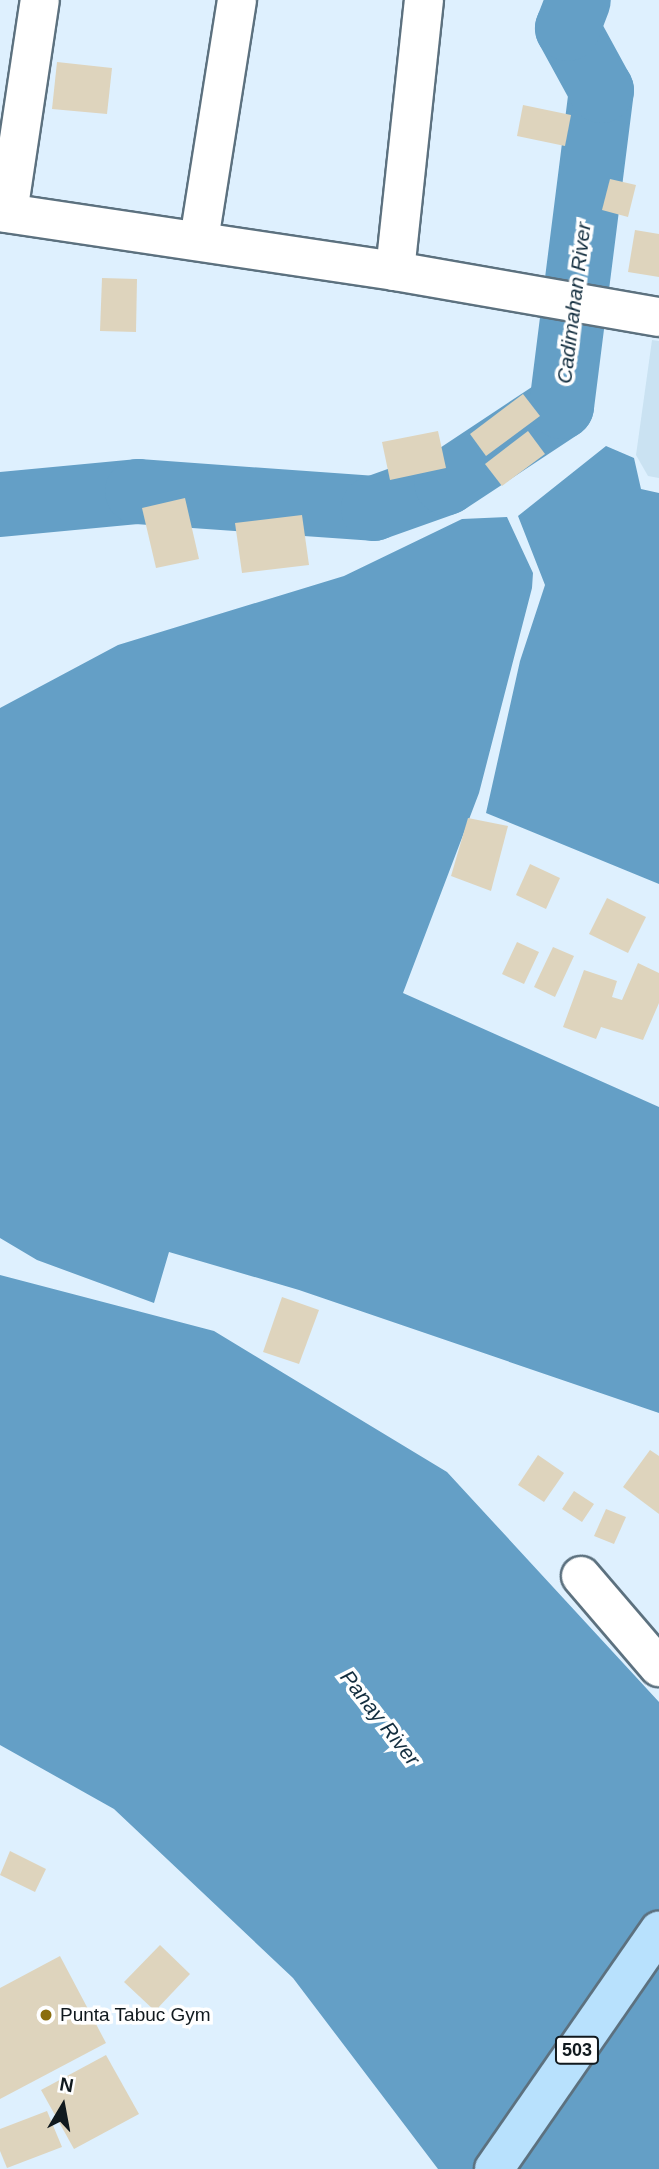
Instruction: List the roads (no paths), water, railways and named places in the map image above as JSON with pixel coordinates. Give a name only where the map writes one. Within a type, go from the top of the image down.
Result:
[{"type":"main road","name":"503","points":[[494,2169],[659,1931]]},
{"type":"street","points":[[40,0],[4,213],[395,271],[594,309],[659,317]]},
{"type":"street","points":[[199,240],[237,0]]},
{"type":"street","points":[[395,271],[424,0]]},
{"type":"street","points":[[582,1576],[659,1667]]},
{"type":"water","points":[[606,446],[634,458],[641,489],[659,493],[659,884],[486,813],[520,661],[545,585],[518,516]]},
{"type":"water","points":[[507,517],[533,573],[532,588],[479,793],[403,993],[659,1107],[659,1413],[299,1290],[169,1252],[154,1303],[37,1260],[0,1238],[0,708],[118,645],[344,576],[462,519]]},
{"type":"water","name":"Panay River","points":[[0,1275],[214,1331],[447,1472],[659,1702],[659,2169],[438,2169],[293,1978],[114,1809],[0,1745]]},
{"type":"waterway","name":"Cadimahan River","points":[[0,504],[137,491],[373,508],[446,482],[561,406],[601,90],[567,28],[578,0]]},
{"type":"place","name":"Punta Tabuc Gym","points":[[46,2015]]}]
